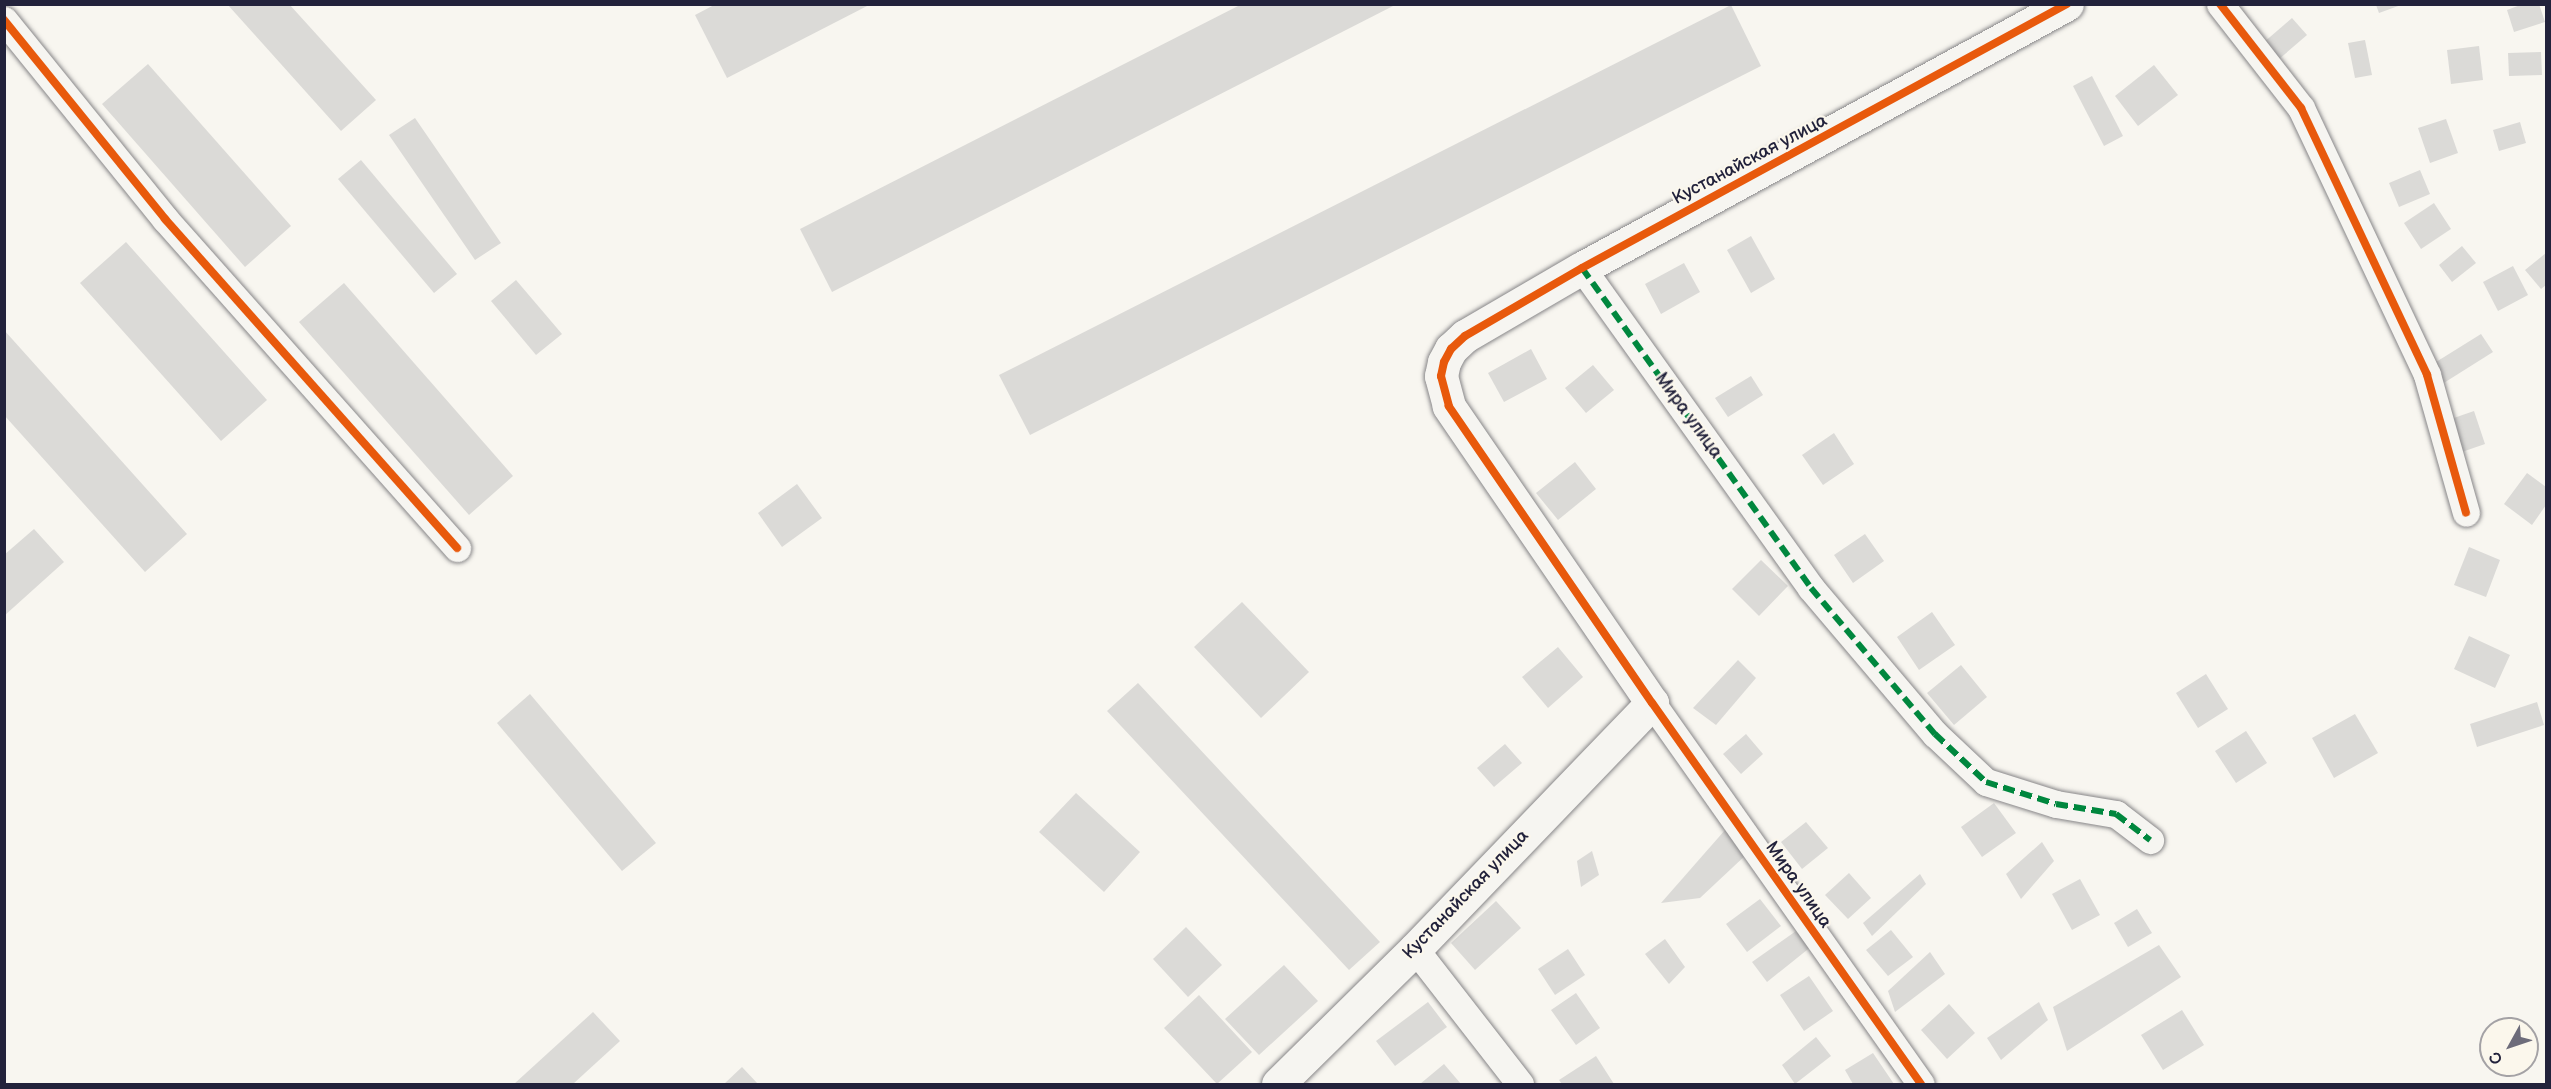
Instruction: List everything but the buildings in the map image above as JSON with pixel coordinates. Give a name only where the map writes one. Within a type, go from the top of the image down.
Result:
[{"type":"street","name":"Кустанайская улица","points":[[1278,1084],[1415,949],[1652,703],[1449,406],[1441,376],[1444,362],[1451,349],[1465,336],[1582,268],[2035,13],[2067,4]]},
{"type":"street","points":[[2220,4],[2301,108],[2427,375],[2466,513]]},
{"type":"street","points":[[4,20],[165,219],[457,548]]},
{"type":"street","name":"Мира улица","points":[[1582,268],[1811,588],[1935,734],[1986,782],[2056,804],[2116,814],[2150,840]]},
{"type":"street","name":"Мира улица","points":[[1652,703],[1921,1084]]},
{"type":"street","points":[[1415,949],[1520,1084]]},
{"type":"marked path","points":[[1582,268],[1811,588],[1935,734],[1986,782],[2056,804],[2116,814],[2150,840]]},
{"type":"cycle path","points":[[1921,1084],[1652,703],[1449,406],[1441,376],[1444,362],[1451,349],[1465,336],[1582,268],[2067,4]]},
{"type":"cycle path","points":[[2220,4],[2301,108],[2427,375],[2466,513]]},
{"type":"cycle path","points":[[4,20],[165,219],[457,548]]}]
